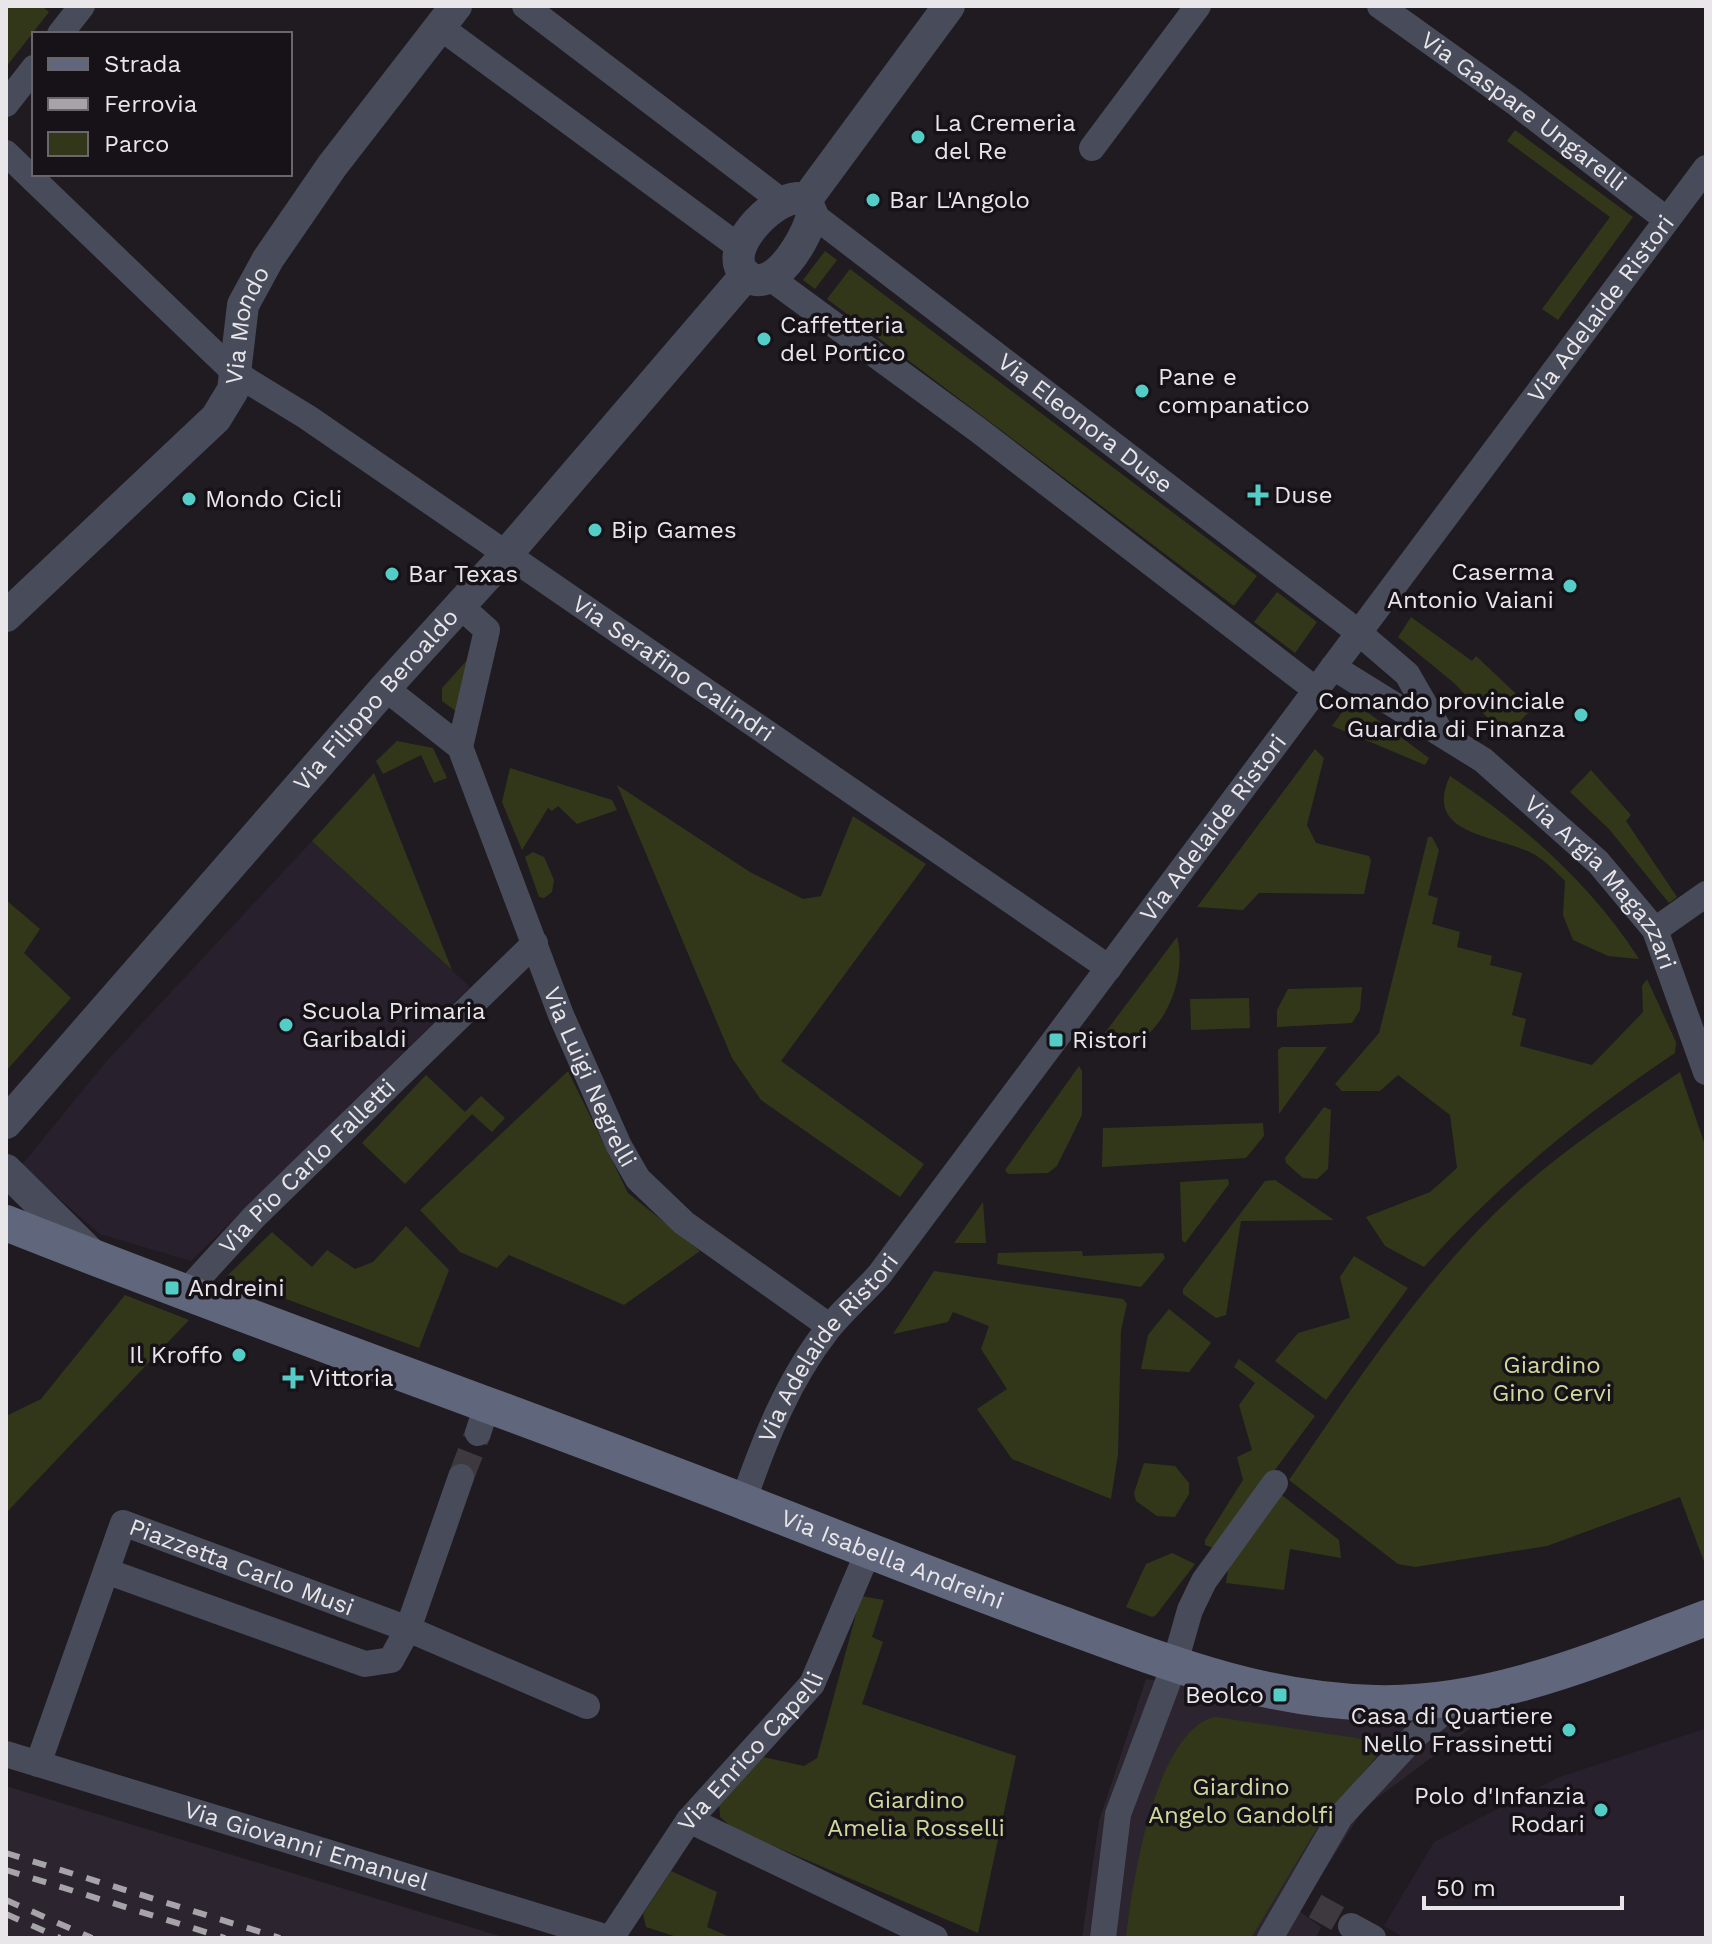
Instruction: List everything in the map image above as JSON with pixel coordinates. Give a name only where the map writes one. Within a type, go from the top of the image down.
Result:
[{"type":"main road","name":"Via Isabella Andreini","points":[[6,1223],[185,1293],[482,1419],[743,1502],[1174,1666],[1247,1688],[1313,1699],[1377,1704],[1464,1695],[1545,1678],[1706,1618]]},
{"type":"street","points":[[62,32],[82,6]]},
{"type":"street","name":"Via Eleonora Duse","points":[[525,6],[799,205],[1358,632]]},
{"type":"street","points":[[752,267],[755,223],[799,205],[949,6]]},
{"type":"street","points":[[1092,148],[1198,6]]},
{"type":"street","name":"Via Gaspare Ungarelli","points":[[1380,6],[1517,104],[1667,220]]},
{"type":"street","points":[[448,17],[752,267],[978,430],[1316,690]]},
{"type":"street","name":"Via Mondo","points":[[6,616],[216,418],[233,390],[243,305],[268,259],[332,166],[448,17]]},
{"type":"street","points":[[6,104],[32,71]]},
{"type":"street","name":"Via Serafino Calindri","points":[[6,153],[235,373],[307,417],[505,556],[1109,968]]},
{"type":"street","name":"Via Adelaide Ristori","points":[[743,1502],[761,1450],[790,1389],[829,1326],[879,1275],[1706,168]]},
{"type":"street","points":[[752,267],[788,262],[804,241],[799,205]]},
{"type":"street","name":"Via Filippo Beroaldo","points":[[6,1123],[385,688],[505,556],[752,267]]},
{"type":"street","points":[[385,688],[460,747],[487,630],[459,605]]},
{"type":"street","name":"Via Argia Magazzari","points":[[1358,632],[1407,674],[1441,733]]},
{"type":"street","name":"Via Argia Magazzari","points":[[1333,667],[1483,760],[1559,825],[1614,879],[1655,930],[1706,1072]]},
{"type":"street","name":"Via Luigi Negrelli","points":[[460,747],[561,1015],[601,1106],[638,1179],[684,1223],[829,1326]]},
{"type":"street","points":[[1655,930],[1706,894]]},
{"type":"street","name":"Via Pio Carlo Falletti","points":[[185,1293],[254,1217],[535,943]]},
{"type":"street","name":"Via Isabella Andreini","points":[[6,1170],[98,1260]]},
{"type":"street","name":"Piazzetta Carlo Musi","points":[[106,1571],[365,1664],[391,1660],[408,1629],[461,1477]]},
{"type":"street","points":[[1103,1938],[1118,1814],[1174,1666],[1190,1610],[1204,1581],[1275,1483]]},
{"type":"street","name":"Piazzetta Carlo Musi","points":[[38,1764],[123,1523],[408,1629],[587,1706]]},
{"type":"street","name":"Via Enrico Capelli","points":[[610,1938],[689,1820],[812,1684],[868,1552]]},
{"type":"street","points":[[1270,1938],[1304,1900],[1340,1817],[1357,1795],[1415,1736],[1464,1695]]},
{"type":"street","name":"Via Giovanni Emanuel","points":[[6,1754],[610,1938]]},
{"type":"street","points":[[689,1820],[935,1938]]},
{"type":"shaded area","name":"Scuola Primaria Garibaldi","points":[[312,841],[470,987],[191,1261],[100,1234],[21,1166],[105,1063]]},
{"type":"shaded area","points":[[1146,1679],[1184,1684],[1333,1718],[1410,1725],[1487,1716],[1364,1808],[1299,1911],[1321,1927],[1316,1938],[1082,1938],[1099,1821]]},
{"type":"shaded area","name":"Polo d'Infanzia Rodari","points":[[1704,1729],[1706,1938],[1405,1938],[1384,1926],[1434,1842],[1557,1778]]},
{"type":"shaded area","points":[[6,1786],[61,1803],[506,1938],[6,1938]]},
{"type":"green space","points":[[6,6],[42,6],[49,12],[6,67]]},
{"type":"green space","points":[[1515,130],[1633,217],[1558,320],[1542,309],[1610,217],[1507,141]]},
{"type":"green space","points":[[825,251],[837,260],[815,289],[803,280]]},
{"type":"green space","points":[[850,269],[1257,576],[1234,606],[827,299]]},
{"type":"green space","points":[[1277,592],[1317,622],[1295,653],[1254,622]]},
{"type":"green space","points":[[1411,617],[1472,661],[1476,656],[1532,709],[1505,736],[1454,683],[1398,637]]},
{"type":"green space","points":[[470,657],[457,712],[442,701],[442,688]]},
{"type":"green space","points":[[1351,700],[1429,758],[1425,765],[1332,726]]},
{"type":"green space","points":[[397,741],[433,748],[447,778],[434,783],[421,755],[383,774],[376,761]]},
{"type":"green space","points":[[1315,749],[1324,758],[1307,825],[1316,843],[1369,856],[1371,861],[1364,894],[1259,893],[1243,910],[1197,907]]},
{"type":"green space","points":[[510,768],[612,800],[617,810],[577,824],[558,806],[552,811],[548,808],[522,850],[502,802]]},
{"type":"green space","points":[[1591,770],[1631,815],[1626,821],[1677,897],[1669,903],[1609,829],[1570,792]]},
{"type":"green space","points":[[374,773],[452,970],[312,841]]},
{"type":"green space","points":[[1450,776],[1504,814],[1578,881],[1639,959],[1608,956],[1573,940],[1563,915],[1565,881],[1531,853],[1478,834],[1452,820],[1445,809],[1444,795]]},
{"type":"green space","points":[[617,785],[750,872],[803,899],[821,896],[853,816],[926,864],[781,1061],[924,1164],[900,1197],[761,1100],[732,1058]]},
{"type":"green space","points":[[1428,837],[1432,837],[1439,850],[1428,895],[1438,898],[1432,924],[1460,932],[1457,947],[1492,956],[1490,965],[1522,973],[1512,1015],[1526,1019],[1520,1046],[1592,1065],[1643,1012],[1642,986],[1647,979],[1676,1042],[1675,1053],[1543,1152],[1482,1207],[1424,1267],[1385,1246],[1366,1217],[1430,1192],[1457,1168],[1450,1115],[1398,1075],[1380,1091],[1342,1091],[1335,1084],[1379,1033]]},
{"type":"green space","points":[[533,852],[544,857],[554,880],[552,892],[544,898],[539,897],[525,857]]},
{"type":"green space","points":[[6,900],[40,929],[24,953],[71,998],[6,1071]]},
{"type":"green space","points":[[1177,937],[1180,956],[1178,976],[1163,1016],[1150,1032],[1135,1043],[1116,1049],[1095,1046]]},
{"type":"green space","points":[[1362,987],[1360,1010],[1352,1023],[1277,1027],[1277,1010],[1288,989]]},
{"type":"green space","points":[[1249,998],[1250,1028],[1191,1030],[1190,999]]},
{"type":"green space","points":[[1282,1047],[1327,1047],[1279,1114],[1278,1050]]},
{"type":"green space","points":[[1079,1066],[1082,1071],[1082,1115],[1057,1166],[1048,1173],[1008,1174],[1005,1170]]},
{"type":"green space","points":[[568,1071],[628,1193],[700,1251],[624,1305],[509,1255],[497,1268],[460,1252],[420,1210]]},
{"type":"green space","name":"Giardino Gino Cervi","points":[[1680,1072],[1706,1148],[1706,1567],[1680,1497],[1547,1546],[1415,1567],[1398,1564],[1289,1480],[1394,1331],[1482,1227],[1553,1161]]},
{"type":"green space","points":[[426,1075],[465,1112],[481,1096],[505,1118],[492,1132],[472,1114],[405,1184],[362,1143]]},
{"type":"green space","points":[[1324,1107],[1331,1110],[1328,1169],[1317,1179],[1303,1178],[1286,1163],[1285,1158]]},
{"type":"green space","points":[[1263,1123],[1264,1136],[1246,1158],[1102,1167],[1103,1128]]},
{"type":"green space","points":[[1228,1179],[1229,1184],[1185,1243],[1182,1240],[1180,1182]]},
{"type":"green space","points":[[1275,1180],[1334,1220],[1241,1221],[1226,1315],[1216,1318],[1183,1294],[1183,1289],[1265,1181]]},
{"type":"green space","points":[[983,1202],[986,1243],[954,1243]]},
{"type":"green space","points":[[406,1226],[449,1270],[419,1348],[226,1277],[272,1232],[312,1267],[327,1250],[355,1269],[373,1262]]},
{"type":"green space","points":[[1082,1251],[1083,1256],[1163,1253],[1165,1258],[1141,1287],[997,1264],[998,1253]]},
{"type":"green space","points":[[1354,1256],[1408,1288],[1326,1400],[1275,1361],[1298,1333],[1350,1318],[1340,1277]]},
{"type":"green space","points":[[934,1271],[1123,1299],[1127,1304],[1121,1330],[1118,1454],[1111,1499],[1012,1459],[977,1409],[1007,1389],[981,1349],[989,1326],[953,1312],[948,1322],[893,1334]]},
{"type":"green space","points":[[125,1295],[189,1320],[6,1513],[6,1416],[41,1399]]},
{"type":"green space","points":[[1169,1309],[1211,1343],[1189,1372],[1141,1369],[1148,1335]]},
{"type":"green space","points":[[1239,1359],[1315,1416],[1216,1549],[1205,1545],[1205,1540],[1243,1480],[1237,1457],[1252,1450],[1239,1405],[1255,1383],[1234,1367]]},
{"type":"green space","points":[[1144,1463],[1175,1466],[1189,1483],[1189,1494],[1175,1517],[1157,1516],[1136,1501],[1134,1493]]},
{"type":"green space","points":[[1278,1492],[1339,1540],[1341,1558],[1290,1549],[1284,1590],[1226,1583],[1228,1568]]},
{"type":"green space","points":[[1172,1553],[1195,1564],[1156,1615],[1152,1617],[1126,1607],[1146,1564]]},
{"type":"green space","name":"Giardino Amelia Rosselli","points":[[861,1596],[884,1600],[872,1637],[883,1642],[862,1704],[1016,1756],[978,1933],[734,1829],[720,1817],[719,1801],[763,1757],[804,1766],[817,1758]]},
{"type":"green space","name":"Giardino Angelo Gandolfi","points":[[1216,1717],[1356,1738],[1372,1743],[1376,1757],[1317,1828],[1251,1938],[1126,1938],[1141,1848],[1162,1778],[1177,1749],[1195,1728]]},
{"type":"green space","points":[[671,1871],[717,1892],[707,1927],[732,1938],[680,1938],[646,1927],[643,1914]]},
{"type":"tunnel","points":[[461,1477],[478,1433]]},
{"type":"tunnel","points":[[1315,1906],[1351,1926]]},
{"type":"railway","points":[[6,1853],[280,1938]]},
{"type":"railway","points":[[6,1870],[225,1938]]},
{"type":"railway","points":[[6,1900],[92,1938]]},
{"type":"railway","points":[[6,1914],[60,1938]]},
{"type":"place","name":"La Cremeria del Re","points":[[918,137]]},
{"type":"place","name":"Bar L'Angolo","points":[[873,200]]},
{"type":"place","name":"Caffetteria del Portico","points":[[764,339]]},
{"type":"place","name":"Pane e companatico","points":[[1142,391]]},
{"type":"place","name":"Duse","points":[[1258,495]]},
{"type":"place","name":"Mondo Cicli","points":[[189,499]]},
{"type":"place","name":"Bip Games","points":[[595,530]]},
{"type":"place","name":"Bar Texas","points":[[392,574]]},
{"type":"place","name":"Caserma Antonio Vaiani","points":[[1570,586]]},
{"type":"place","name":"Comando provinciale Guardia di Finanza","points":[[1581,715]]},
{"type":"place","name":"Scuola Primaria Garibaldi","points":[[286,1025]]},
{"type":"place","name":"Ristori","points":[[1056,1040]]},
{"type":"place","name":"Andreini","points":[[172,1288]]},
{"type":"place","name":"Il Kroffo","points":[[239,1355]]},
{"type":"place","name":"Vittoria","points":[[293,1378]]},
{"type":"place","name":"Beolco","points":[[1280,1695]]},
{"type":"place","name":"Casa di Quartiere Nello Frassinetti","points":[[1569,1730]]},
{"type":"place","name":"Polo d'Infanzia Rodari","points":[[1601,1810]]}]
